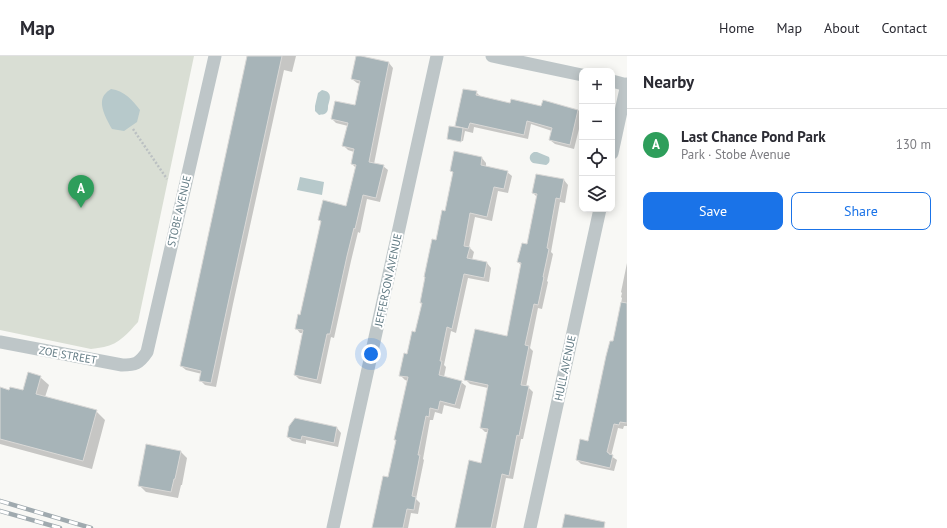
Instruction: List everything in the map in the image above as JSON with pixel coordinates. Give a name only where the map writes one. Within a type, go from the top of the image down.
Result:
[{"type":"street","name":"STOBE AVENUE","points":[[137,363],[147,352],[215,56]]},
{"type":"street","name":"JEFFERSON AVENUE","points":[[333,528],[437,56]]},
{"type":"street","points":[[492,56],[579,74]]},
{"type":"street","points":[[615,82],[627,84],[615,140]]},
{"type":"street","name":"HULL AVENUE","points":[[530,528],[599,212]]},
{"type":"street","name":"ZOE STREET","points":[[0,342],[122,364],[137,363]]},
{"type":"path","points":[[133,129],[167,179]]},
{"type":"shaded area","points":[[0,56],[194,56],[138,322],[123,338],[109,346],[91,349],[0,330]]},
{"type":"shaded area","points":[[111,89],[124,94],[131,99],[140,110],[137,122],[124,131],[112,129],[103,111],[103,97]]},
{"type":"shaded area","points":[[322,90],[328,92],[330,98],[327,112],[319,115],[315,111],[315,106],[318,93]]},
{"type":"shaded area","points":[[534,152],[549,157],[550,160],[546,165],[531,162],[530,157]]},
{"type":"shaded area","points":[[300,177],[324,182],[322,195],[297,190]]},
{"type":"building","points":[[247,56],[282,56],[211,383],[199,381],[201,371],[180,366]]},
{"type":"building","points":[[356,56],[389,62],[369,162],[384,165],[376,198],[363,195],[347,256],[330,334],[327,334],[317,380],[294,375],[303,330],[295,329],[298,314],[300,315],[321,221],[318,220],[323,200],[346,206],[356,165],[351,164],[354,149],[342,146],[348,123],[331,119],[335,101],[355,105],[360,81],[351,79]]},
{"type":"building","points":[[463,89],[477,91],[476,95],[510,103],[511,99],[541,106],[543,100],[578,110],[570,145],[549,140],[552,128],[527,121],[524,135],[470,123],[468,129],[455,126]]},
{"type":"building","points":[[449,126],[463,128],[461,142],[447,139]]},
{"type":"building","points":[[454,151],[482,157],[481,165],[508,171],[504,189],[494,187],[487,217],[470,213],[464,246],[470,247],[467,258],[487,262],[484,278],[464,274],[452,329],[447,327],[440,361],[442,361],[439,375],[462,381],[455,405],[440,401],[438,410],[430,408],[429,417],[426,416],[412,496],[416,497],[414,510],[407,509],[403,528],[372,528],[383,476],[388,477],[396,440],[394,440],[408,377],[399,376],[404,353],[407,354],[412,331],[415,332],[422,303],[420,303],[424,277],[432,239],[436,240],[442,210],[445,211],[453,172],[450,171]]},
{"type":"building","points":[[536,174],[564,179],[560,199],[556,198],[547,248],[549,249],[538,305],[534,304],[525,345],[529,346],[521,385],[529,386],[519,436],[517,435],[509,476],[502,474],[491,528],[455,528],[469,460],[481,463],[488,429],[480,428],[488,385],[464,380],[475,329],[507,336],[521,263],[517,262],[522,243],[527,244],[537,194],[532,193]]},
{"type":"building","points":[[621,302],[627,303],[627,423],[620,422],[619,425],[614,424],[607,452],[613,455],[610,468],[576,460],[580,439],[588,441],[606,356],[610,341],[613,341]]},
{"type":"building","points":[[28,372],[41,376],[36,394],[97,410],[83,461],[0,439],[0,387],[9,390],[10,387],[23,390]]},
{"type":"building","points":[[295,418],[337,427],[334,443],[302,436],[301,440],[287,437],[289,426]]},
{"type":"building","points":[[146,444],[181,451],[171,492],[138,486]]},
{"type":"building","points":[[565,514],[605,522],[604,528],[562,528]]},
{"type":"railway","points":[[0,501],[91,528]]},
{"type":"railway","points":[[0,511],[60,528]]},
{"type":"place","name":"Last Chance Pond Park","points":[[81,208]]}]
